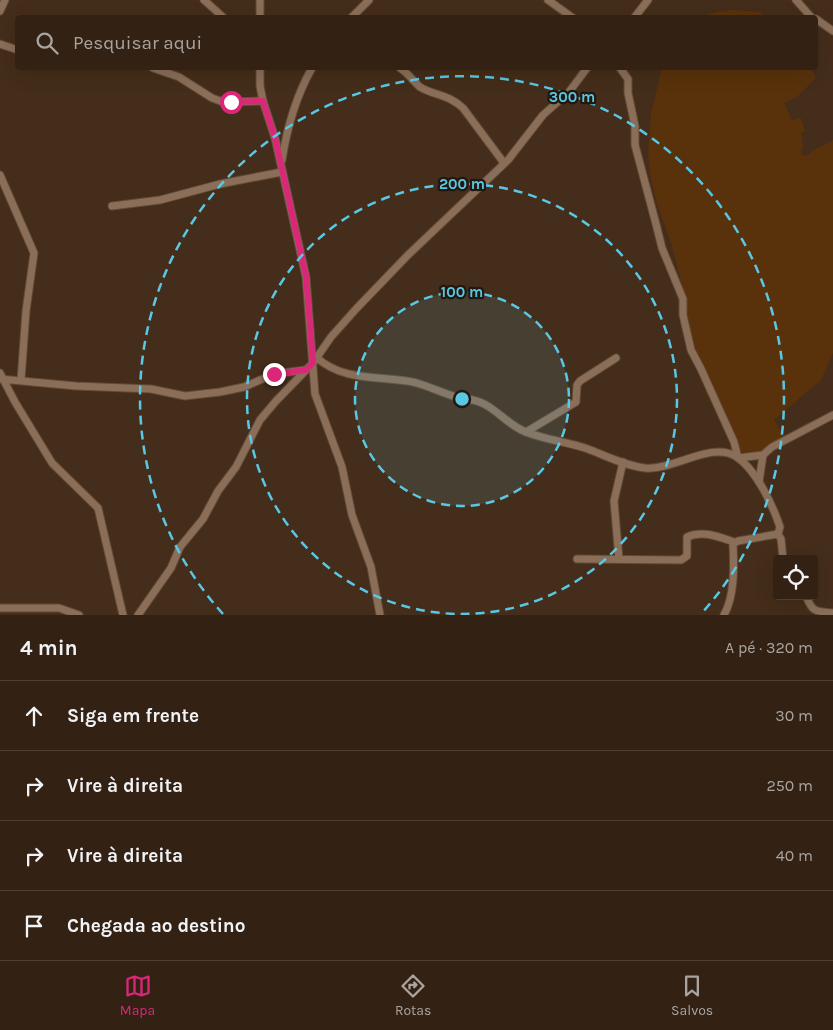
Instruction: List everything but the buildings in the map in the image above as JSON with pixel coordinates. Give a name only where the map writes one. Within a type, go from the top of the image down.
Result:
[{"type":"street","points":[[0,11],[5,0]]},
{"type":"street","points":[[204,0],[221,15]]},
{"type":"street","points":[[260,0],[260,15]]},
{"type":"street","points":[[355,15],[369,0]]},
{"type":"street","points":[[548,0],[569,15]]},
{"type":"street","points":[[636,15],[648,0]]},
{"type":"street","points":[[796,0],[809,15]]},
{"type":"street","points":[[818,21],[833,31]]},
{"type":"street","points":[[0,44],[15,49]]},
{"type":"street","points":[[159,70],[179,77],[212,98],[223,102],[263,101]]},
{"type":"street","points":[[260,70],[260,86],[263,101],[272,125],[306,276],[315,360],[315,394],[342,466],[352,515],[371,567],[380,615]]},
{"type":"street","points":[[282,169],[284,142],[290,119],[311,70]]},
{"type":"street","points":[[402,70],[419,86],[445,96],[463,108],[504,163]]},
{"type":"street","points":[[138,615],[170,568],[180,547],[203,518],[218,490],[236,467],[260,420],[315,360],[349,317],[414,248],[517,150],[543,115],[569,92],[586,70]]},
{"type":"street","points":[[621,70],[628,80],[635,126],[635,145],[662,248],[683,299],[683,314],[691,350],[734,442],[738,458],[759,482],[777,517],[780,528],[778,534]]},
{"type":"street","points":[[112,206],[160,200],[282,169]]},
{"type":"street","points":[[0,175],[34,254],[26,311],[21,380]]},
{"type":"street","points":[[526,432],[576,402],[577,385],[580,381],[616,358]]},
{"type":"street","points":[[315,360],[328,367],[354,376],[411,382],[456,397],[483,403],[508,422],[526,432],[575,445],[636,466],[648,468],[720,452],[738,458],[763,456]]},
{"type":"street","points":[[1,377],[76,386],[150,389],[185,396],[244,387],[274,374],[306,370]]},
{"type":"street","points":[[1,377],[52,463],[98,508],[123,615]]},
{"type":"street","points":[[759,482],[763,456],[772,447],[833,415]]},
{"type":"street","points":[[619,559],[614,501],[623,462]]},
{"type":"street","points":[[577,559],[684,559],[687,556],[687,537],[692,535],[715,535],[734,542],[778,534]]},
{"type":"street","points":[[778,534],[782,539],[783,555]]},
{"type":"street","points":[[724,615],[729,604],[734,568],[734,542]]},
{"type":"street","points":[[807,600],[812,609],[833,613]]},
{"type":"street","points":[[0,608],[59,608],[80,615]]},
{"type":"shaded area","points":[[731,10],[761,12],[762,15],[706,15]]},
{"type":"shaded area","points":[[662,70],[812,70],[816,78],[798,96],[784,103],[792,120],[801,118],[805,131],[801,133],[803,146],[801,153],[804,156],[809,155],[833,140],[833,353],[821,380],[774,420],[784,436],[768,449],[757,453],[740,455],[706,394],[700,362],[688,327],[682,284],[651,179],[648,154],[651,113]]},
{"type":"route","points":[[231,102],[263,101],[272,125],[296,239],[306,276],[313,363],[306,370],[274,374]]}]
